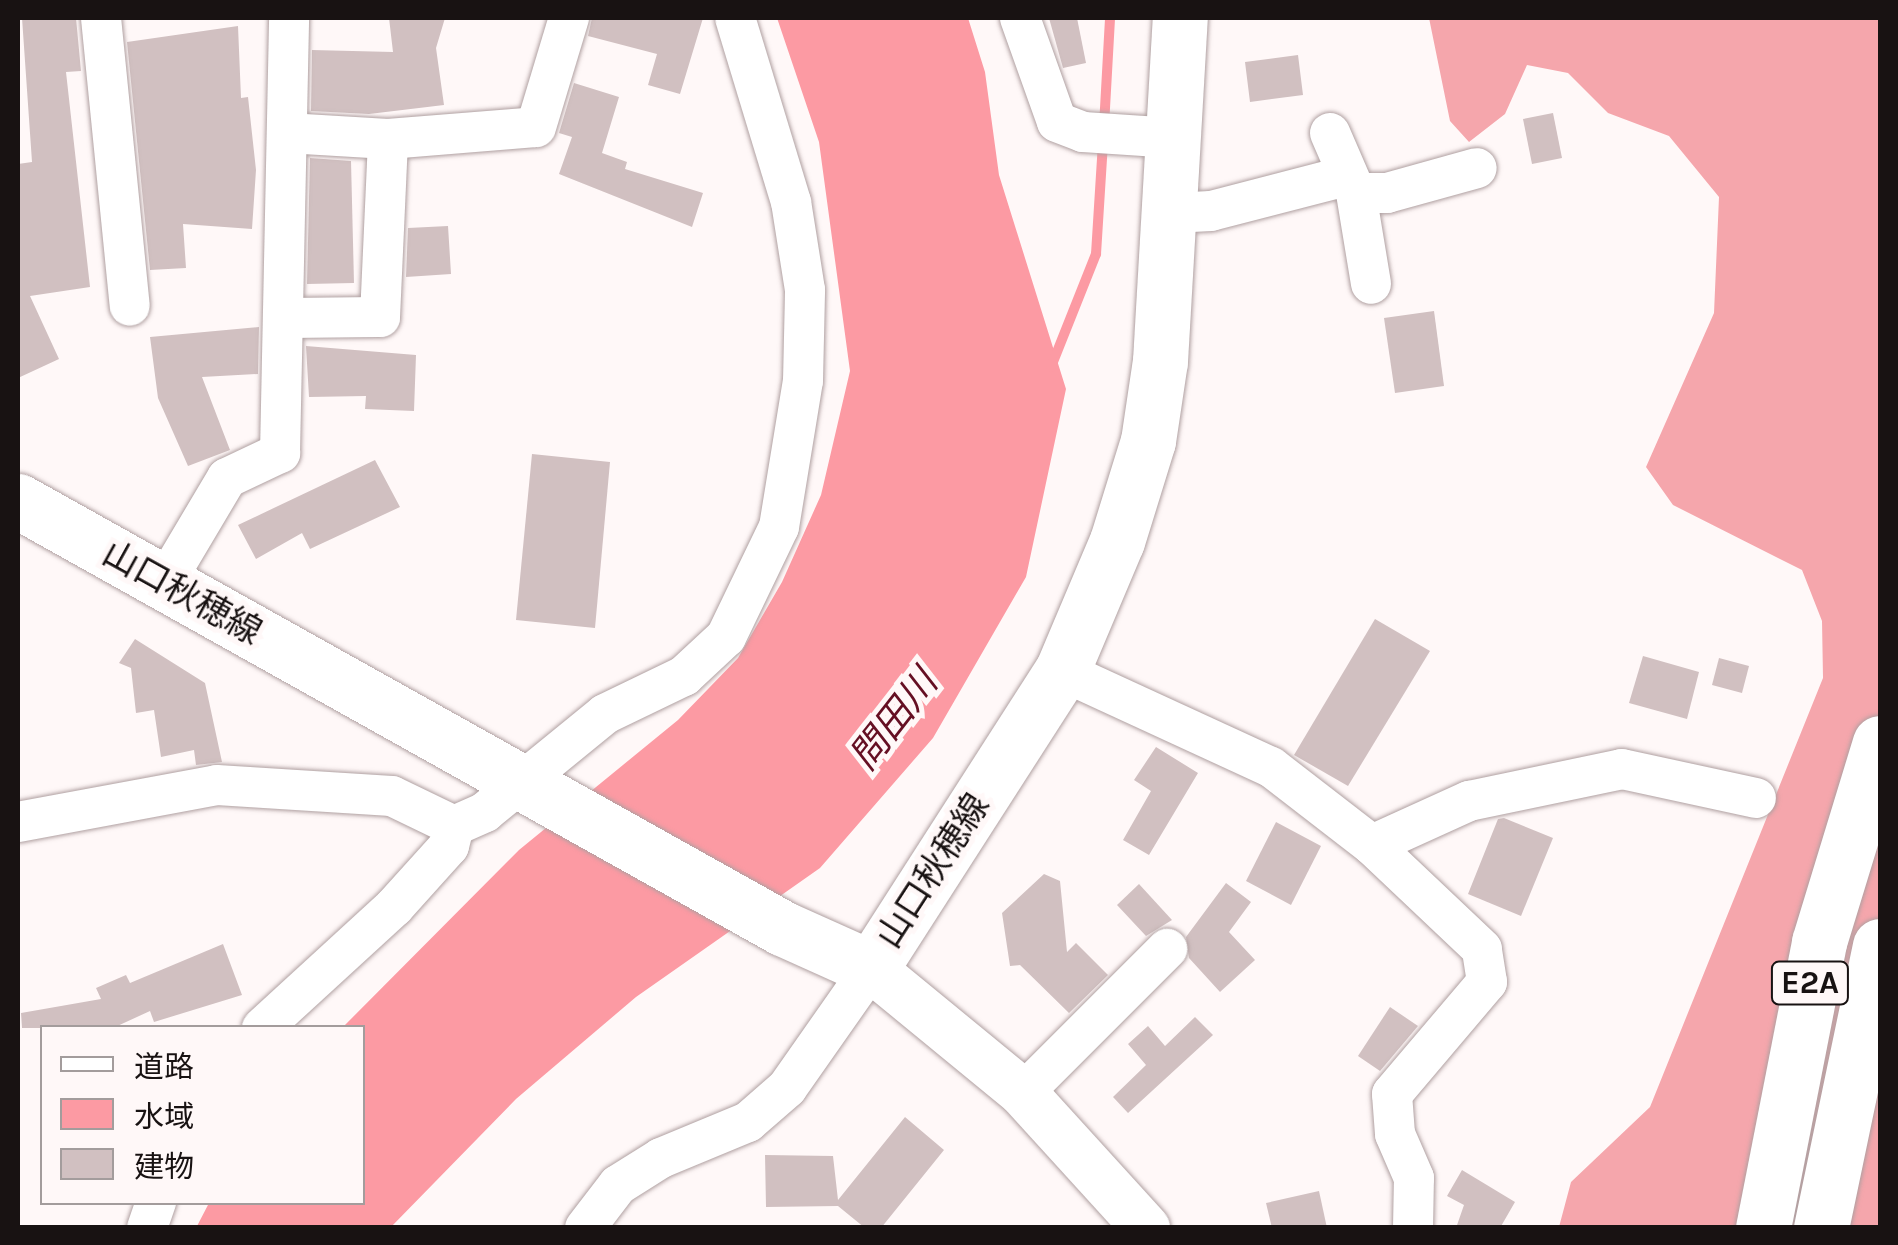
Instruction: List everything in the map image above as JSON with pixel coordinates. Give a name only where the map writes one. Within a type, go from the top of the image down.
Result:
[{"type":"main road","name":"山口秋穂線","points":[[18,501],[782,928],[871,968],[1062,671],[1117,541],[1148,441],[1171,213],[1180,18]]},
{"type":"main road","name":"E2A","points":[[1762,1228],[1820,942],[1880,743]]},
{"type":"main road","name":"E2A","points":[[1821,1228],[1880,946]]},
{"type":"street","points":[[101,18],[130,306]]},
{"type":"street","points":[[164,584],[226,478],[280,454],[286,318],[289,18]]},
{"type":"street","points":[[287,134],[388,139],[536,127],[569,18]]},
{"type":"street","points":[[454,826],[530,786],[605,714],[684,676],[726,637],[779,527],[804,381],[805,290],[792,202],[735,18]]},
{"type":"street","points":[[1020,18],[1057,122],[1100,134],[1174,138]]},
{"type":"street","points":[[1330,133],[1351,185],[1371,284]]},
{"type":"street","points":[[286,318],[380,316],[388,139]]},
{"type":"street","points":[[1171,213],[1211,211],[1351,185],[1387,193],[1478,168]]},
{"type":"street","points":[[1062,671],[1271,767],[1372,846],[1482,949],[1487,982],[1392,1094],[1395,1134],[1414,1178],[1413,1228]]},
{"type":"street","points":[[1372,846],[1470,801],[1622,769],[1756,798]]},
{"type":"street","points":[[18,822],[217,785],[392,796],[454,826]]},
{"type":"street","points":[[265,1025],[394,907],[450,846],[454,826]]},
{"type":"street","points":[[1023,1092],[1168,949]]},
{"type":"street","points":[[585,1228],[618,1185],[661,1158],[748,1122],[787,1088],[871,968],[1023,1092],[1146,1228]]},
{"type":"shaded area","points":[[1429,18],[1880,18],[1880,1227],[1559,1227],[1571,1182],[1650,1107],[1823,678],[1822,621],[1802,570],[1673,505],[1646,467],[1714,313],[1719,197],[1669,136],[1608,113],[1568,73],[1527,65],[1505,114],[1469,142],[1450,121]]},
{"type":"water","name":"問田川","points":[[777,18],[968,18],[985,72],[999,175],[1066,389],[1026,577],[933,738],[820,868],[636,997],[516,1099],[391,1227],[196,1228],[208,1205],[365,1205],[365,1025],[345,1025],[519,850],[678,720],[738,658],[782,582],[821,495],[850,371],[819,142]]},
{"type":"building","points":[[22,18],[76,18],[81,71],[66,72],[90,287],[30,296],[59,359],[18,378],[18,164],[32,162]]},
{"type":"building","points":[[389,18],[445,18],[436,48],[444,105],[369,114],[311,111],[312,50],[393,52]]},
{"type":"building","points":[[592,18],[703,18],[680,94],[648,85],[657,54],[588,36]]},
{"type":"building","points":[[1049,18],[1077,18],[1086,63],[1063,68]]},
{"type":"building","points":[[238,26],[241,98],[248,97],[256,170],[252,229],[183,224],[186,268],[150,270],[127,42]]},
{"type":"building","points":[[1298,55],[1303,95],[1250,102],[1245,62]]},
{"type":"building","points":[[574,83],[619,97],[602,153],[627,162],[625,169],[703,193],[692,227],[559,174],[572,137],[559,133]]},
{"type":"building","points":[[1553,113],[1562,158],[1532,164],[1523,119]]},
{"type":"building","points":[[310,158],[351,161],[354,283],[307,284]]},
{"type":"building","points":[[448,226],[451,274],[406,277],[408,228]]},
{"type":"building","points":[[1434,311],[1444,386],[1395,393],[1384,318]]},
{"type":"building","points":[[259,327],[258,374],[202,377],[230,450],[188,466],[158,398],[150,337]]},
{"type":"building","points":[[306,346],[416,355],[414,411],[365,409],[366,396],[309,397]]},
{"type":"building","points":[[532,454],[610,462],[595,628],[516,620]]},
{"type":"building","points":[[375,460],[400,507],[310,549],[302,533],[256,559],[238,525]]},
{"type":"building","points":[[1375,619],[1430,651],[1348,786],[1294,755]]},
{"type":"building","points":[[135,639],[205,683],[222,762],[196,765],[194,750],[161,757],[154,710],[136,713],[131,668],[119,663]]},
{"type":"building","points":[[1643,656],[1699,672],[1687,719],[1629,703]]},
{"type":"building","points":[[1719,658],[1749,666],[1742,693],[1712,685]]},
{"type":"building","points":[[1156,747],[1198,773],[1149,855],[1123,840],[1151,791],[1134,780]]},
{"type":"building","points":[[1498,819],[1553,838],[1521,916],[1468,894]]},
{"type":"building","points":[[1276,822],[1321,846],[1291,905],[1246,881]]},
{"type":"building","points":[[1044,874],[1060,881],[1067,952],[1076,943],[1108,975],[1069,1013],[1020,965],[1010,966],[1002,913]]},
{"type":"building","points":[[1226,883],[1251,902],[1229,932],[1255,960],[1220,992],[1189,958],[1186,937]]},
{"type":"building","points":[[1139,884],[1172,920],[1146,936],[1117,905]]},
{"type":"building","points":[[223,944],[242,995],[154,1022],[150,1011],[120,1025],[22,1028],[21,1013],[101,999],[96,988],[126,975],[130,983]]},
{"type":"building","points":[[1390,1007],[1418,1026],[1380,1071],[1358,1056]]},
{"type":"building","points":[[1195,1017],[1213,1035],[1128,1113],[1113,1097],[1146,1065],[1128,1044],[1148,1026],[1165,1046]]},
{"type":"building","points":[[905,1117],[944,1150],[881,1228],[865,1228],[838,1206],[766,1207],[765,1155],[833,1156],[838,1200]]},
{"type":"building","points":[[1462,1170],[1515,1202],[1500,1228],[1456,1228],[1464,1205],[1447,1196]]},
{"type":"building","points":[[1319,1191],[1327,1228],[1272,1228],[1266,1203]]},
{"type":"waterway","points":[[1104,126],[1110,18]]},
{"type":"waterway","points":[[1051,367],[1096,254],[1103,143]]}]
